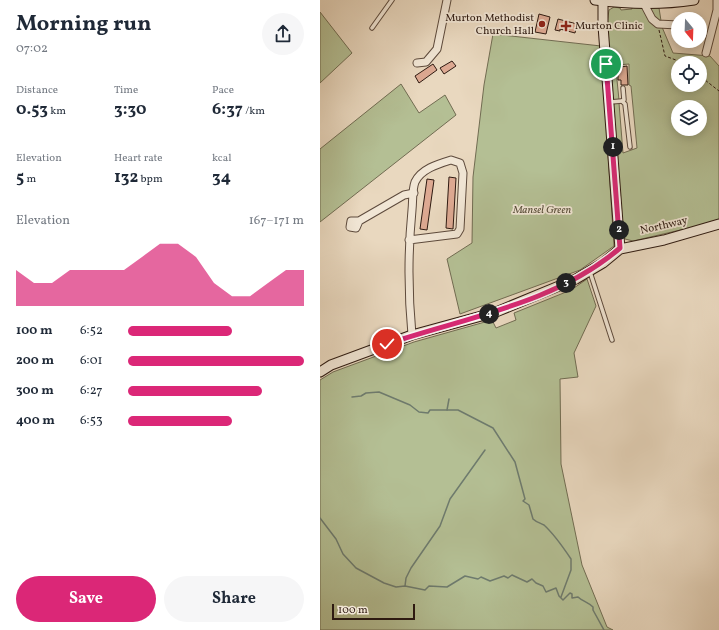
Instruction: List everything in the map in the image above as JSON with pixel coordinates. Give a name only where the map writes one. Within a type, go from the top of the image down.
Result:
[{"type":"main road","points":[[320,372],[331,365],[412,335],[496,312],[576,279],[603,263],[620,248],[609,102],[599,1],[612,3],[642,1],[672,3],[694,0]]},
{"type":"main road","name":"Northway","points":[[620,248],[664,240],[719,224]]},
{"type":"street","points":[[417,62],[426,62],[437,49],[447,0]]},
{"type":"street","points":[[706,53],[717,10],[717,0]]},
{"type":"street","points":[[642,1],[652,19],[658,24],[671,25]]},
{"type":"street","points":[[409,240],[457,234],[460,229],[463,173],[460,163],[451,160],[437,164],[422,174],[415,183],[409,240],[409,308],[412,335]]},
{"type":"street","points":[[359,221],[404,195],[414,193]]},
{"type":"lane","points":[[372,28],[392,0]]},
{"type":"lane","points":[[622,101],[624,100],[624,88]]},
{"type":"lane","points":[[609,102],[622,101]]},
{"type":"lane","points":[[622,101],[625,104],[630,147]]},
{"type":"lane","points":[[589,271],[612,340]]},
{"type":"path","points":[[658,24],[664,56],[671,58]]},
{"type":"path","points":[[707,82],[719,91]]},
{"type":"green space","points":[[632,6],[659,8],[662,27],[673,53],[710,56],[719,66],[719,221],[633,241],[625,239],[622,229],[612,104],[619,103],[623,153],[637,148],[631,86],[629,85],[629,64],[618,65],[619,68],[616,70],[619,100],[611,100],[606,30],[609,10],[614,7],[620,8],[621,10],[632,9]]},
{"type":"green space","points":[[320,12],[352,53],[320,83]]},
{"type":"green space","name":"Mansel Green","points":[[493,34],[601,46],[614,246],[580,270],[460,314],[447,259],[472,243],[473,177],[484,85]]},
{"type":"green space","points":[[401,84],[419,113],[445,95],[456,115],[320,222],[320,149]]},
{"type":"green space","points":[[587,279],[596,306],[574,353],[578,377],[560,379],[561,464],[582,565],[607,627],[613,630],[320,630],[320,380],[333,372],[414,342],[492,320],[496,328],[516,320],[514,313],[571,290]]},
{"type":"building","name":"Murton Methodist Church Hall","points":[[539,14],[550,17],[546,34],[535,32]]},
{"type":"building","name":"Murton Clinic","points":[[558,19],[577,24],[575,33],[560,29],[560,31],[555,30]]},
{"type":"building","points":[[452,61],[456,66],[444,74],[440,68]]},
{"type":"building","points":[[433,64],[437,70],[419,83],[415,76]]},
{"type":"building","points":[[627,66],[628,85],[621,85],[621,80],[618,80],[618,70],[621,70],[621,67]]},
{"type":"building","points":[[449,177],[456,178],[453,229],[446,228]]},
{"type":"building","points":[[427,179],[434,180],[427,230],[420,229]]},
{"type":"waterway","points":[[352,397],[361,396],[366,393],[379,392],[410,405],[419,412],[428,413],[430,410],[458,410],[493,428],[515,462],[525,499],[523,501],[529,505],[533,519],[548,529],[559,541],[571,559],[571,570],[561,597]]},
{"type":"waterway","points":[[447,410],[449,399]]},
{"type":"waterway","points":[[405,586],[406,578],[411,568],[440,526],[450,499],[485,450]]},
{"type":"waterway","points":[[320,518],[336,539],[343,554],[356,568],[384,583],[396,587],[405,586],[425,590],[429,586],[447,587],[465,576],[478,579],[481,577],[490,581],[504,576],[508,578],[512,575],[527,582],[532,579],[536,583],[543,586],[546,592],[556,588],[559,596],[563,600],[570,593],[572,594],[572,598],[578,597],[589,604],[593,607],[593,610],[604,630]]},
{"type":"place","name":"Murton Methodist Church Hall","points":[[542,24]]},
{"type":"place","name":"Murton Clinic","points":[[566,26]]},
{"type":"route","points":[[387,344],[412,335],[496,312],[576,279],[603,263],[620,248],[606,64]]}]
